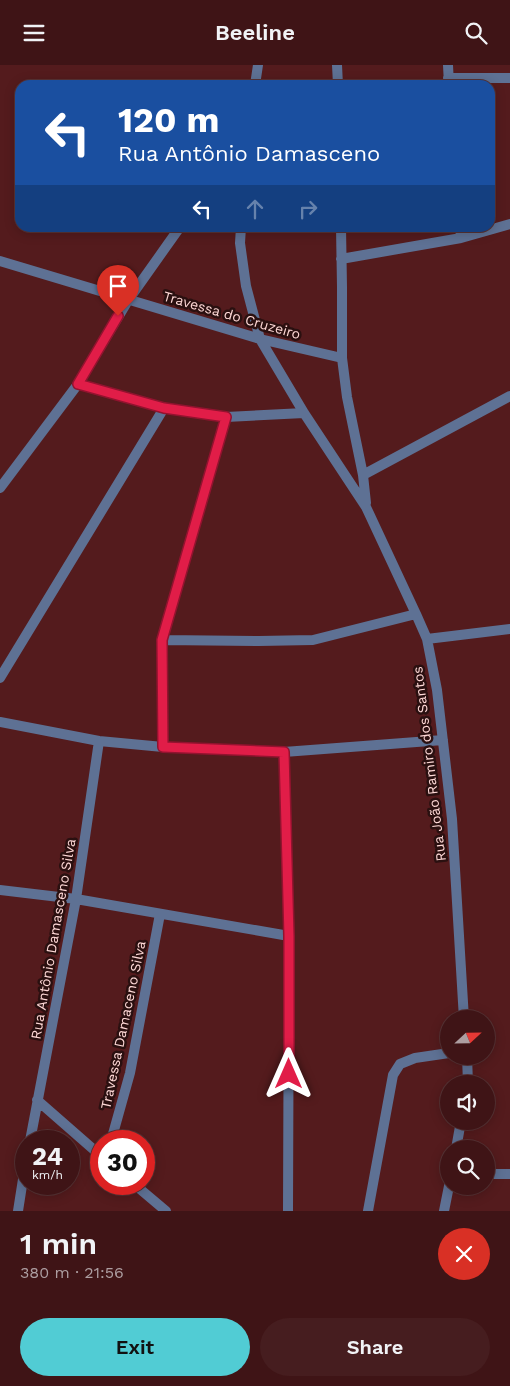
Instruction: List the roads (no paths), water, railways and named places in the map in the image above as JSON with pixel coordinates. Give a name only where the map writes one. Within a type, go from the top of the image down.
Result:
[{"type":"street","points":[[256,80],[258,65]]},
{"type":"street","points":[[337,65],[338,80]]},
{"type":"street","points":[[448,65],[449,80]]},
{"type":"street","points":[[469,80],[510,78]]},
{"type":"street","points":[[495,227],[510,224]]},
{"type":"street","points":[[0,488],[78,384],[129,299],[176,232]]},
{"type":"street","name":"Rua João Ramiro dos Santos","points":[[240,232],[246,286],[260,339],[304,413],[366,507],[427,639],[437,690],[452,819],[463,1010]]},
{"type":"street","points":[[341,232],[342,358],[347,397],[363,475],[366,507]]},
{"type":"street","points":[[342,259],[460,233]]},
{"type":"street","name":"Travessa do Cruzeiro","points":[[0,261],[260,339],[342,358]]},
{"type":"street","points":[[78,384],[164,408],[226,417],[304,413]]},
{"type":"street","points":[[363,475],[510,396]]},
{"type":"street","points":[[0,678],[164,408]]},
{"type":"street","points":[[163,747],[162,640],[226,417]]},
{"type":"street","points":[[162,640],[313,640],[416,614]]},
{"type":"street","points":[[427,639],[510,629]]},
{"type":"street","points":[[0,722],[98,741],[163,747],[284,752],[443,740]]},
{"type":"street","name":"Rua Antônio Damasceno Silva","points":[[32,1130],[76,899],[98,741]]},
{"type":"street","points":[[284,752],[289,936],[288,1211]]},
{"type":"street","points":[[0,890],[76,899],[289,936]]},
{"type":"street","name":"Travessa Damaceno Silva","points":[[114,1130],[130,1073],[160,914]]},
{"type":"street","points":[[368,1211],[393,1075],[400,1064],[415,1058],[440,1054]]},
{"type":"street","points":[[37,1100],[90,1146]]},
{"type":"street","points":[[495,1173],[510,1174]]},
{"type":"street","points":[[18,1211],[21,1195]]},
{"type":"street","points":[[147,1195],[166,1211]]},
{"type":"street","points":[[444,1211],[447,1195]]}]
